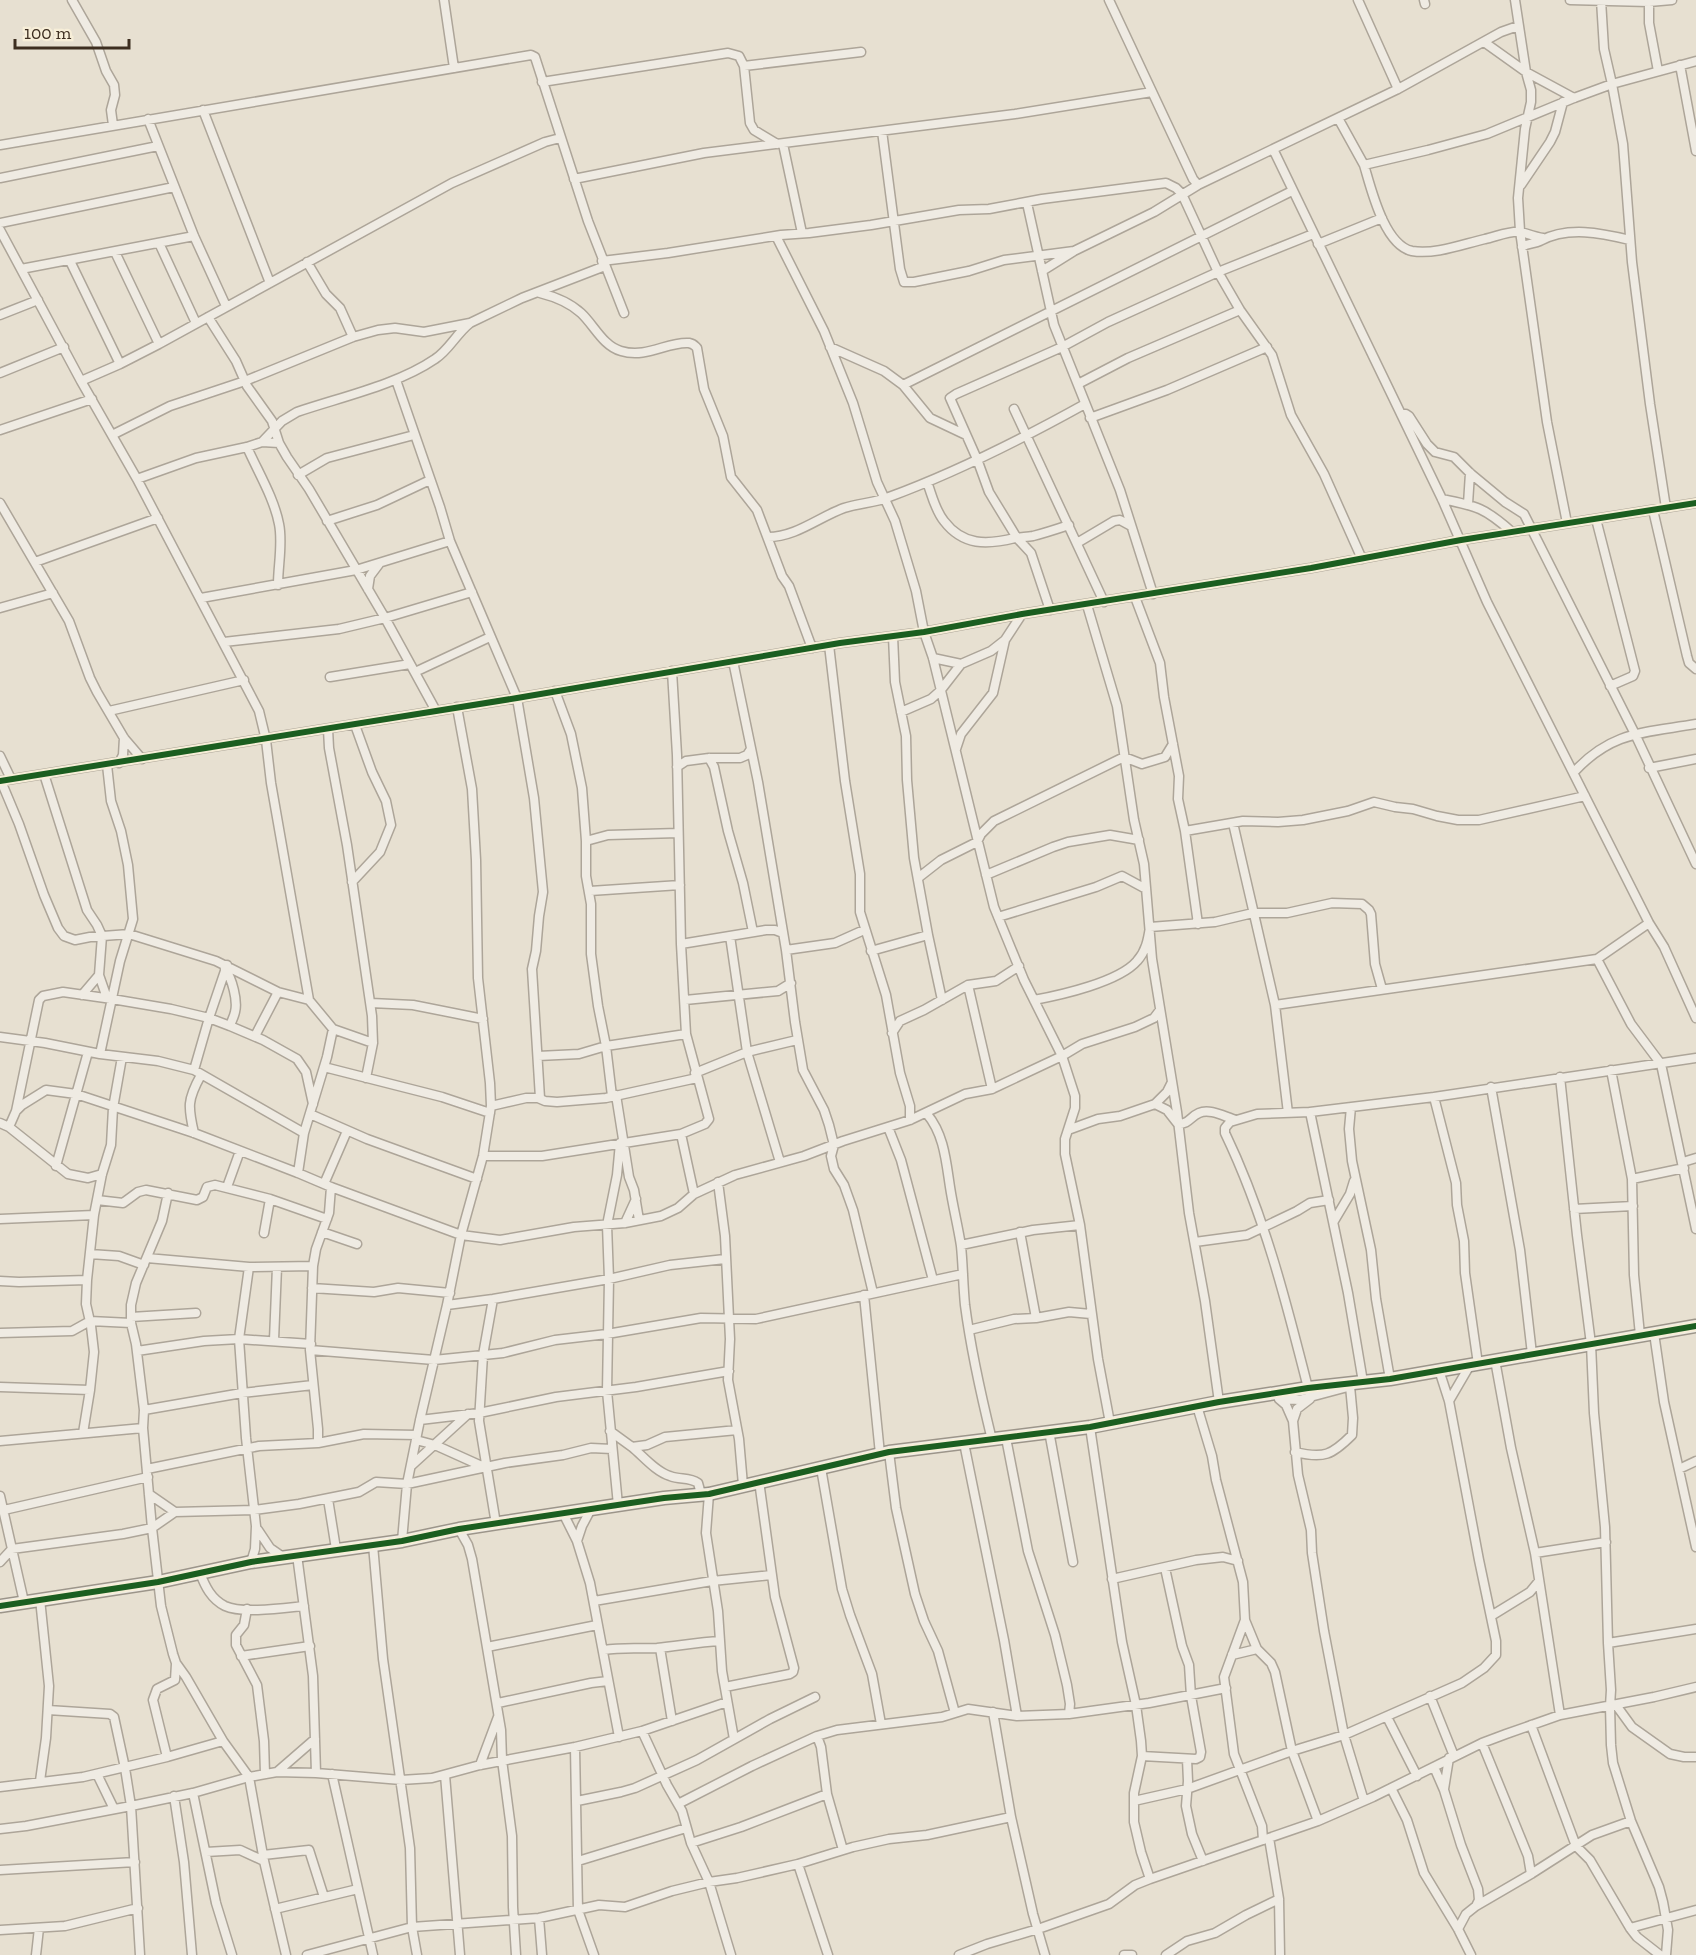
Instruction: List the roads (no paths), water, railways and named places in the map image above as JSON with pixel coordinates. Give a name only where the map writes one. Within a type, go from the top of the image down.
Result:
[{"type":"street","points":[[72,0],[96,42],[106,71],[114,85],[115,95],[111,110],[113,125]]},
{"type":"street","points":[[444,0],[454,68]]},
{"type":"street","points":[[1109,0],[1198,185]]},
{"type":"street","points":[[1358,0],[1398,88]]},
{"type":"street","points":[[1515,0],[1531,90],[1519,188],[1520,231],[1547,422],[1567,523]]},
{"type":"street","points":[[1570,0],[1672,0]]},
{"type":"street","points":[[1601,0],[1604,50],[1623,144],[1630,240],[1650,404],[1666,508]]},
{"type":"street","points":[[1649,1],[1649,23],[1658,71]]},
{"type":"street","points":[[1042,271],[1074,251],[1125,228],[1198,185],[1338,118],[1501,32],[1518,26]]},
{"type":"street","points":[[1484,42],[1526,72],[1574,98]]},
{"type":"street","points":[[744,66],[861,52]]},
{"type":"street","points":[[542,82],[728,53],[739,56],[744,66],[750,123],[754,130],[780,144],[802,233]]},
{"type":"street","points":[[0,145],[531,55],[535,57],[574,179],[624,313]]},
{"type":"street","points":[[1364,165],[1487,134],[1612,84],[1696,61]]},
{"type":"street","points":[[1680,65],[1694,123],[1696,151]]},
{"type":"street","points":[[574,179],[693,155],[1015,114],[1152,92]]},
{"type":"street","points":[[1519,188],[1539,156],[1548,147],[1555,132],[1563,102]]},
{"type":"street","points":[[203,110],[270,283]]},
{"type":"street","points":[[1338,118],[1364,165],[1382,218],[1399,242],[1408,250],[1438,249],[1520,231],[1543,238]]},
{"type":"street","points":[[148,119],[194,236],[226,306]]},
{"type":"street","points":[[882,131],[900,268],[904,282],[969,271],[1004,260],[1074,251]]},
{"type":"street","points":[[81,381],[159,344],[458,180],[560,138]]},
{"type":"street","points":[[0,178],[158,146]]},
{"type":"street","points":[[1274,149],[1292,191],[1442,499],[1487,602],[1649,923],[1664,947],[1696,1017]]},
{"type":"street","points":[[112,435],[170,406],[245,381],[353,338],[378,330],[395,328],[424,332],[470,323],[522,298],[540,293],[604,264],[776,236],[831,231],[958,210],[989,209],[1058,197],[1166,183],[1182,194],[1218,272],[1240,310],[1267,347],[1276,365],[1291,415],[1324,474],[1362,559]]},
{"type":"street","points":[[0,223],[174,187]]},
{"type":"street","points":[[903,385],[1292,191]]},
{"type":"street","points":[[1027,203],[1051,311],[1062,347],[1120,490],[1153,594]]},
{"type":"street","points":[[1318,244],[1382,218]]},
{"type":"street","points":[[0,230],[4,248],[21,270],[137,479],[259,711],[266,740],[271,783],[309,1000],[333,1029],[373,1043]]},
{"type":"street","points":[[1522,247],[1543,238],[1572,232],[1602,233],[1630,240]]},
{"type":"street","points":[[1050,610],[1031,553],[1017,538],[989,492],[977,459],[950,401],[952,396],[1062,347],[1108,322],[1218,272],[1313,234]]},
{"type":"street","points":[[21,270],[194,236]]},
{"type":"street","points":[[776,236],[830,347],[856,412],[877,482],[886,499],[916,591],[924,632],[933,658],[977,842],[998,917],[1034,1000],[1062,1056],[1075,1096],[1075,1108],[1065,1139],[1065,1154],[1080,1226],[1091,1314],[1110,1423]]},
{"type":"street","points":[[159,243],[196,323]]},
{"type":"street","points":[[115,252],[159,344]]},
{"type":"street","points":[[70,261],[120,364]]},
{"type":"street","points":[[307,262],[326,294],[340,308],[353,338]]},
{"type":"street","points":[[540,293],[558,298],[570,305],[581,313],[603,338],[620,351],[634,354],[690,343],[697,348],[704,389],[723,436],[731,477],[757,510],[812,648]]},
{"type":"street","points":[[0,315],[38,300]]},
{"type":"street","points":[[1078,384],[1137,354],[1240,310]]},
{"type":"street","points":[[208,316],[236,361],[245,381],[272,421],[279,443],[385,618],[436,711]]},
{"type":"street","points":[[262,442],[282,421],[297,412],[396,380],[423,366],[444,352],[470,323]]},
{"type":"street","points":[[0,373],[64,347]]},
{"type":"street","points":[[830,347],[884,370],[903,385],[930,418],[966,435]]},
{"type":"street","points":[[1090,418],[1167,390],[1267,347]]},
{"type":"street","points":[[396,380],[450,541],[518,698],[534,798],[543,892],[532,969],[540,1098]]},
{"type":"street","points":[[0,430],[92,399]]},
{"type":"street","points":[[768,537],[790,534],[822,516],[847,507],[886,499],[927,482],[1028,436],[1085,404]]},
{"type":"street","points":[[1014,409],[1104,602]]},
{"type":"street","points":[[1401,414],[1408,416],[1435,452],[1454,457],[1505,502],[1521,511],[1635,734],[1696,864]]},
{"type":"street","points":[[298,475],[327,458],[414,435]]},
{"type":"street","points":[[137,479],[183,461],[262,442],[279,443]]},
{"type":"street","points":[[247,447],[276,512],[279,525],[278,585]]},
{"type":"street","points":[[1468,504],[1470,473]]},
{"type":"street","points":[[327,521],[377,505],[430,480]]},
{"type":"street","points":[[927,482],[943,520],[962,537],[973,542],[994,543],[1034,536],[1069,525]]},
{"type":"street","points":[[1442,499],[1481,508],[1512,532]]},
{"type":"street","points":[[0,503],[75,635],[90,678],[124,738],[142,759]]},
{"type":"street","points":[[309,1000],[278,992],[226,967],[129,934],[75,940],[64,936],[58,928],[0,781],[266,740],[829,645],[924,632],[1153,594],[1461,540],[1696,503]]},
{"type":"street","points":[[1653,510],[1681,636],[1689,663],[1696,669]]},
{"type":"street","points":[[35,562],[158,518]]},
{"type":"street","points":[[1596,519],[1635,671],[1633,676],[1610,686]]},
{"type":"street","points":[[1077,543],[1114,521],[1120,520],[1131,526]]},
{"type":"street","points":[[201,598],[356,570],[450,541]]},
{"type":"street","points":[[368,590],[370,576],[380,563]]},
{"type":"street","points":[[224,642],[339,628],[385,618],[472,592]]},
{"type":"street","points":[[0,608],[53,593]]},
{"type":"street","points":[[1135,597],[1160,663],[1179,776],[1178,799],[1185,831],[1198,924]]},
{"type":"street","points":[[1087,605],[1118,706],[1146,889],[1159,1017],[1179,1124],[1219,1402]]},
{"type":"street","points":[[901,712],[928,700],[940,691],[961,664],[991,651],[1005,640],[1022,614]]},
{"type":"street","points":[[893,636],[895,682],[906,736],[913,842],[928,935],[942,1000]]},
{"type":"street","points":[[330,677],[413,668],[490,637]]},
{"type":"street","points":[[956,750],[961,735],[993,693],[1005,640]]},
{"type":"street","points":[[829,645],[845,782],[860,873],[860,912],[886,995],[900,1073],[910,1106],[910,1120]]},
{"type":"street","points":[[933,658],[961,664]]},
{"type":"street","points":[[734,662],[758,782],[803,1070],[824,1110],[834,1145],[831,1156],[834,1169],[844,1185],[854,1210],[868,1294],[884,1453],[915,1594],[938,1651],[955,1713]]},
{"type":"street","points":[[483,1156],[542,1156],[681,1134],[705,1124],[709,1119],[687,1034],[681,944],[677,755],[672,671]]},
{"type":"street","points":[[109,711],[244,680]]},
{"type":"street","points":[[555,691],[568,725],[582,788],[586,876],[590,891],[591,954],[622,1143],[639,1220]]},
{"type":"street","points":[[402,1540],[407,1484],[416,1437],[450,1293],[461,1235],[483,1156],[490,1110],[490,1083],[478,978],[476,851],[472,789],[457,707]]},
{"type":"street","points":[[1574,772],[1602,747],[1620,739],[1635,734],[1696,724]]},
{"type":"street","points":[[352,882],[380,852],[391,825],[386,801],[372,772],[355,725]]},
{"type":"street","points":[[328,729],[329,748],[351,872],[370,1003],[373,1043],[366,1078]]},
{"type":"street","points":[[119,763],[123,755],[124,738]]},
{"type":"street","points":[[918,878],[941,861],[977,842],[981,834],[994,821],[1124,757],[1142,764],[1165,757],[1173,744]]},
{"type":"street","points":[[677,767],[686,761],[740,758],[747,756],[751,749]]},
{"type":"street","points":[[677,755],[686,761]]},
{"type":"street","points":[[0,756],[11,780]]},
{"type":"street","points":[[709,758],[714,767],[753,932]]},
{"type":"street","points":[[714,767],[721,758]]},
{"type":"street","points":[[1649,768],[1696,759]]},
{"type":"street","points":[[100,1054],[110,999],[133,919],[128,865],[122,831],[111,801],[107,765]]},
{"type":"street","points":[[44,774],[87,910],[98,924],[102,936],[99,975],[110,999]]},
{"type":"street","points":[[1185,831],[1233,822],[1303,820],[1348,811],[1374,802],[1458,820],[1479,820],[1585,796]]},
{"type":"street","points":[[1233,822],[1275,1005],[1288,1113]]},
{"type":"street","points":[[586,841],[602,836],[678,833]]},
{"type":"street","points":[[986,875],[1068,842],[1110,835],[1139,840]]},
{"type":"street","points":[[351,872],[361,871]]},
{"type":"street","points":[[998,917],[1096,887],[1122,876],[1146,889]]},
{"type":"street","points":[[590,891],[680,885]]},
{"type":"street","points":[[1150,927],[1198,924],[1253,913],[1287,913],[1332,903],[1362,904],[1370,910],[1375,964],[1382,989]]},
{"type":"street","points":[[1275,1005],[1597,959],[1649,923]]},
{"type":"street","points":[[1034,1000],[1065,994],[1111,978],[1128,969],[1137,962],[1146,949],[1150,927]]},
{"type":"street","points":[[681,944],[753,932],[775,930],[783,933]]},
{"type":"street","points":[[786,950],[835,943],[864,930]]},
{"type":"street","points":[[871,951],[928,935]]},
{"type":"street","points":[[730,936],[747,1052],[780,1162]]},
{"type":"street","points":[[1597,959],[1631,1024],[1661,1064],[1694,1208],[1696,1228]]},
{"type":"street","points":[[892,1033],[900,1021],[968,985],[996,981],[1019,966]]},
{"type":"street","points":[[194,1133],[189,1105],[209,1018],[226,967]]},
{"type":"street","points":[[226,967],[232,980],[236,1004],[230,1026]]},
{"type":"street","points":[[82,995],[99,975]]},
{"type":"street","points":[[685,1000],[778,990],[791,983]]},
{"type":"street","points":[[968,985],[992,1089]]},
{"type":"street","points":[[9,1127],[16,1111],[39,1000],[43,996],[63,992],[155,1006],[209,1018],[255,1036],[297,1059],[306,1072],[313,1104]]},
{"type":"street","points":[[255,1036],[278,992]]},
{"type":"street","points":[[370,1003],[413,1005],[483,1019]]},
{"type":"street","points":[[16,1111],[46,1090],[76,1094],[194,1133],[461,1235],[500,1240],[574,1227],[625,1223],[662,1215],[678,1208],[694,1194],[735,1174],[780,1162],[927,1114],[965,1094],[992,1089],[1082,1044],[1159,1017]]},
{"type":"street","points":[[298,1173],[305,1130],[333,1029]]},
{"type":"street","points":[[538,1056],[579,1054],[606,1046],[687,1034]]},
{"type":"street","points":[[0,1037],[158,1061],[198,1073],[305,1130]]},
{"type":"street","points":[[306,1072],[323,1071],[366,1078],[490,1110],[526,1098],[557,1102],[614,1096],[696,1075],[747,1052],[797,1040]]},
{"type":"street","points":[[56,1166],[88,1052]]},
{"type":"street","points":[[83,1433],[94,1352],[86,1304],[87,1280],[94,1215],[111,1144],[113,1108],[122,1057]]},
{"type":"street","points":[[1310,1393],[1289,1310],[1256,1204],[1225,1132],[1227,1125],[1257,1114],[1310,1112],[1351,1107],[1696,1058]]},
{"type":"street","points":[[1611,1070],[1632,1179],[1634,1275],[1640,1335]]},
{"type":"street","points":[[1560,1077],[1591,1344],[1591,1381],[1606,1542],[1608,1643],[1613,1705],[1610,1731],[1613,1763],[1631,1821],[1659,1887],[1667,1917],[1666,1955]]},
{"type":"street","points":[[1068,1130],[1098,1119],[1120,1116],[1155,1104],[1167,1092],[1172,1082]]},
{"type":"street","points":[[1491,1087],[1520,1250],[1532,1354]]},
{"type":"street","points":[[1434,1096],[1456,1183],[1457,1205],[1464,1241],[1474,1364],[1449,1401]]},
{"type":"street","points":[[1155,1104],[1167,1110],[1179,1124],[1185,1124],[1203,1112],[1217,1113],[1237,1120]]},
{"type":"street","points":[[938,1132],[940,1107]]},
{"type":"street","points":[[1351,1107],[1349,1143],[1354,1178],[1367,1226],[1379,1318],[1390,1379]]},
{"type":"street","points":[[1295,1452],[1316,1456],[1325,1455],[1335,1450],[1352,1435],[1357,1384],[1334,1221],[1310,1112]]},
{"type":"street","points":[[310,1114],[347,1131],[477,1179]]},
{"type":"street","points":[[927,1114],[934,1122],[945,1158],[961,1245],[969,1330],[982,1401],[992,1440]]},
{"type":"street","points":[[305,1130],[323,1120]]},
{"type":"street","points":[[0,1123],[9,1127],[68,1174],[87,1178],[102,1174]]},
{"type":"street","points":[[888,1127],[901,1160],[933,1280]]},
{"type":"street","points":[[318,1443],[311,1347],[313,1266],[316,1249],[332,1201],[328,1186],[347,1131]]},
{"type":"street","points":[[681,1134],[694,1194]]},
{"type":"street","points":[[618,1505],[607,1391],[608,1225],[622,1143]]},
{"type":"street","points":[[227,1187],[240,1151]]},
{"type":"street","points":[[1632,1179],[1683,1165],[1696,1158]]},
{"type":"street","points":[[87,1178],[99,1188]]},
{"type":"street","points":[[1334,1221],[1350,1194],[1354,1178]]},
{"type":"street","points":[[718,1182],[723,1210],[730,1390],[743,1485]]},
{"type":"street","points":[[97,1200],[123,1203],[142,1190],[197,1200],[202,1197],[209,1186],[227,1187],[270,1198],[327,1219]]},
{"type":"street","points":[[168,1193],[162,1221],[136,1283],[131,1320],[144,1410],[143,1428],[158,1582],[165,1626],[176,1663],[223,1741],[249,1777],[286,1955]]},
{"type":"street","points":[[264,1233],[270,1198]]},
{"type":"street","points":[[625,1223],[636,1199]]},
{"type":"street","points":[[1195,1242],[1247,1235],[1297,1212],[1310,1203],[1329,1200]]},
{"type":"street","points":[[1574,1209],[1633,1206]]},
{"type":"street","points":[[0,1219],[94,1215]]},
{"type":"street","points":[[961,1245],[1020,1232],[1080,1226]]},
{"type":"street","points":[[322,1232],[357,1244]]},
{"type":"street","points":[[1020,1232],[1036,1318]]},
{"type":"street","points":[[90,1254],[119,1256],[146,1262],[249,1267],[313,1266]]},
{"type":"street","points":[[447,1305],[609,1279],[670,1265],[725,1259]]},
{"type":"street","points":[[249,1267],[239,1339],[242,1393],[256,1526],[255,1549],[251,1562]]},
{"type":"street","points":[[274,1340],[277,1267]]},
{"type":"street","points":[[137,1351],[197,1341],[274,1340],[311,1347],[434,1360],[503,1353],[555,1340],[607,1334],[701,1318],[756,1319],[963,1274]]},
{"type":"street","points":[[0,1281],[87,1280]]},
{"type":"street","points":[[312,1288],[374,1292],[398,1288],[450,1293]]},
{"type":"street","points":[[493,1299],[483,1355],[479,1413],[496,1524]]},
{"type":"street","points":[[969,1330],[1014,1319],[1069,1312],[1091,1314]]},
{"type":"street","points":[[0,1332],[72,1331],[90,1321],[131,1320],[196,1313]]},
{"type":"street","points":[[0,1606],[158,1582],[251,1562],[373,1545],[563,1513],[705,1494],[884,1453],[1090,1427],[1262,1395],[1310,1393],[1696,1326]]},
{"type":"street","points":[[1654,1333],[1664,1402],[1695,1542]]},
{"type":"street","points":[[1495,1360],[1511,1448],[1535,1553],[1560,1715]]},
{"type":"street","points":[[1134,1801],[1187,1789],[1344,1735],[1449,1689],[1484,1668],[1496,1655],[1496,1641],[1449,1401],[1439,1370]]},
{"type":"street","points":[[420,1420],[479,1413],[556,1397],[729,1371]]},
{"type":"street","points":[[144,1410],[242,1393],[313,1385]]},
{"type":"street","points":[[0,1387],[90,1390]]},
{"type":"street","points":[[1262,1395],[1299,1400],[1310,1393]]},
{"type":"street","points":[[1293,1421],[1297,1409],[1310,1393]]},
{"type":"street","points":[[1279,1399],[1286,1405],[1293,1421],[1298,1475],[1311,1530],[1312,1552],[1324,1631],[1344,1735],[1364,1801]]},
{"type":"street","points":[[1197,1406],[1239,1561],[1243,1582],[1245,1620],[1257,1649],[1271,1663],[1275,1672],[1292,1751],[1318,1821]]},
{"type":"street","points":[[411,1466],[468,1414]]},
{"type":"street","points":[[1090,1427],[1122,1642],[1136,1705],[1142,1756],[1134,1801],[1136,1828],[1150,1879]]},
{"type":"street","points":[[0,1441],[143,1428]]},
{"type":"street","points":[[632,1447],[647,1445],[665,1437],[737,1430]]},
{"type":"street","points":[[610,1431],[665,1474],[691,1479],[698,1483],[705,1494],[706,1533],[727,1702],[734,1739]]},
{"type":"street","points":[[1049,1431],[1073,1562]]},
{"type":"street","points":[[4,1509],[247,1448],[269,1444],[318,1443],[364,1434],[416,1437],[486,1468]]},
{"type":"street","points":[[1006,1438],[1028,1551],[1055,1635],[1067,1685],[1070,1714]]},
{"type":"street","points":[[964,1443],[1017,1716]]},
{"type":"street","points":[[0,1562],[12,1549],[152,1528],[175,1512],[254,1510],[359,1492],[376,1482],[407,1484],[591,1448],[612,1449]]},
{"type":"street","points":[[1679,1469],[1696,1461]]},
{"type":"street","points":[[821,1468],[842,1589],[873,1674],[881,1724]]},
{"type":"street","points":[[725,1687],[793,1672],[793,1663],[771,1575],[759,1482]]},
{"type":"street","points":[[149,1494],[175,1512]]},
{"type":"street","points":[[0,1496],[24,1602]]},
{"type":"street","points":[[328,1499],[336,1550]]},
{"type":"street","points":[[577,1541],[591,1509]]},
{"type":"street","points":[[563,1513],[577,1541],[594,1600],[619,1737]]},
{"type":"street","points":[[256,1526],[270,1548],[284,1558]]},
{"type":"street","points":[[459,1529],[468,1545],[472,1559],[498,1703],[502,1760],[512,1836],[516,1955]]},
{"type":"street","points":[[1535,1553],[1606,1542]]},
{"type":"street","points":[[373,1545],[383,1659],[410,1848],[412,1927],[417,1955]]},
{"type":"street","points":[[1223,1557],[1235,1548]]},
{"type":"street","points":[[297,1556],[310,1646],[316,1773]]},
{"type":"street","points":[[1112,1578],[1196,1560],[1223,1557],[1239,1561]]},
{"type":"street","points":[[1142,1756],[1187,1759],[1200,1757],[1201,1752],[1191,1695],[1189,1665],[1182,1646],[1165,1568]]},
{"type":"street","points":[[200,1573],[205,1587],[225,1606],[262,1610],[304,1606]]},
{"type":"street","points":[[594,1600],[712,1581],[771,1575]]},
{"type":"street","points":[[1491,1616],[1530,1592],[1539,1581]]},
{"type":"street","points":[[40,1599],[49,1686],[40,1781]]},
{"type":"street","points":[[247,1609],[243,1628],[236,1635],[236,1640],[238,1651],[257,1685],[264,1741],[265,1774]]},
{"type":"street","points":[[1245,1620],[1225,1672],[1226,1688],[1234,1754],[1262,1826],[1279,1899],[1280,1955]]},
{"type":"street","points":[[487,1647],[597,1625]]},
{"type":"street","points":[[1608,1643],[1696,1629]]},
{"type":"street","points":[[604,1650],[660,1648],[720,1641]]},
{"type":"street","points":[[241,1656],[310,1646]]},
{"type":"street","points":[[660,1648],[672,1721]]},
{"type":"street","points":[[1232,1655],[1257,1649]]},
{"type":"street","points":[[166,1757],[153,1700],[157,1689],[175,1680],[176,1663]]},
{"type":"street","points":[[498,1703],[608,1681]]},
{"type":"street","points":[[959,1955],[1109,1904],[1135,1885],[1150,1879],[1318,1821],[1417,1776],[1482,1743],[1531,1725],[1560,1715],[1696,1687]]},
{"type":"street","points":[[678,1804],[752,1766],[817,1736],[837,1730],[942,1717],[975,1709],[1017,1716],[1070,1714],[1136,1705],[1226,1688]]},
{"type":"street","points":[[1430,1696],[1452,1757],[1444,1790]]},
{"type":"street","points":[[577,1801],[628,1791],[696,1760],[815,1697]]},
{"type":"street","points":[[0,1828],[26,1826],[131,1806],[277,1772],[417,1780],[502,1760],[619,1737],[727,1702]]},
{"type":"street","points":[[1613,1705],[1632,1727],[1670,1754],[1696,1757]]},
{"type":"street","points":[[48,1710],[112,1714],[125,1768],[131,1806],[140,1955]]},
{"type":"street","points":[[993,1712],[1010,1799],[1011,1817],[1045,1955]]},
{"type":"street","points":[[480,1765],[499,1714]]},
{"type":"street","points":[[1387,1717],[1417,1776]]},
{"type":"street","points":[[1531,1725],[1576,1846],[1590,1860],[1630,1928],[1637,1937],[1660,1955]]},
{"type":"street","points":[[642,1731],[685,1819],[697,1860],[709,1882],[731,1955]]},
{"type":"street","points":[[817,1736],[827,1794],[843,1850]]},
{"type":"street","points":[[277,1772],[315,1739]]},
{"type":"street","points":[[0,1787],[97,1774],[223,1741]]},
{"type":"street","points":[[1482,1743],[1528,1856],[1531,1874]]},
{"type":"street","points":[[575,1747],[578,1910],[594,1955]]},
{"type":"street","points":[[1187,1759],[1188,1820],[1203,1861]]},
{"type":"street","points":[[1434,1767],[1478,1889],[1479,1900],[1476,1906]]},
{"type":"street","points":[[97,1774],[114,1809]]},
{"type":"street","points":[[332,1774],[373,1955]]},
{"type":"street","points":[[445,1775],[460,1955]]},
{"type":"street","points":[[1390,1788],[1407,1820],[1424,1873],[1471,1955]]},
{"type":"street","points":[[193,1793],[216,1903],[232,1955]]},
{"type":"street","points":[[691,1843],[741,1827],[827,1794]]},
{"type":"street","points":[[174,1796],[184,1862],[192,1955]]},
{"type":"street","points":[[307,1955],[412,1927],[538,1918],[599,1905],[625,1907],[672,1891],[798,1864],[889,1839],[927,1835],[1011,1817]]},
{"type":"street","points":[[1458,1929],[1466,1914],[1476,1906],[1600,1831],[1631,1821]]},
{"type":"street","points":[[578,1862],[686,1828]]},
{"type":"street","points":[[206,1852],[240,1851],[264,1858],[309,1850],[324,1897]]},
{"type":"street","points":[[1528,1856],[1544,1865]]},
{"type":"street","points":[[0,1870],[135,1862]]},
{"type":"street","points":[[798,1864],[828,1955]]},
{"type":"street","points":[[275,1910],[358,1889]]},
{"type":"street","points":[[1166,1955],[1187,1941],[1215,1933],[1279,1899]]},
{"type":"street","points":[[0,1930],[75,1924],[138,1908]]},
{"type":"street","points":[[1630,1928],[1696,1910]]},
{"type":"street","points":[[538,1918],[542,1955]]},
{"type":"street","points":[[36,1955],[39,1928]]},
{"type":"street","points":[[1124,1955],[1132,1955]]}]
